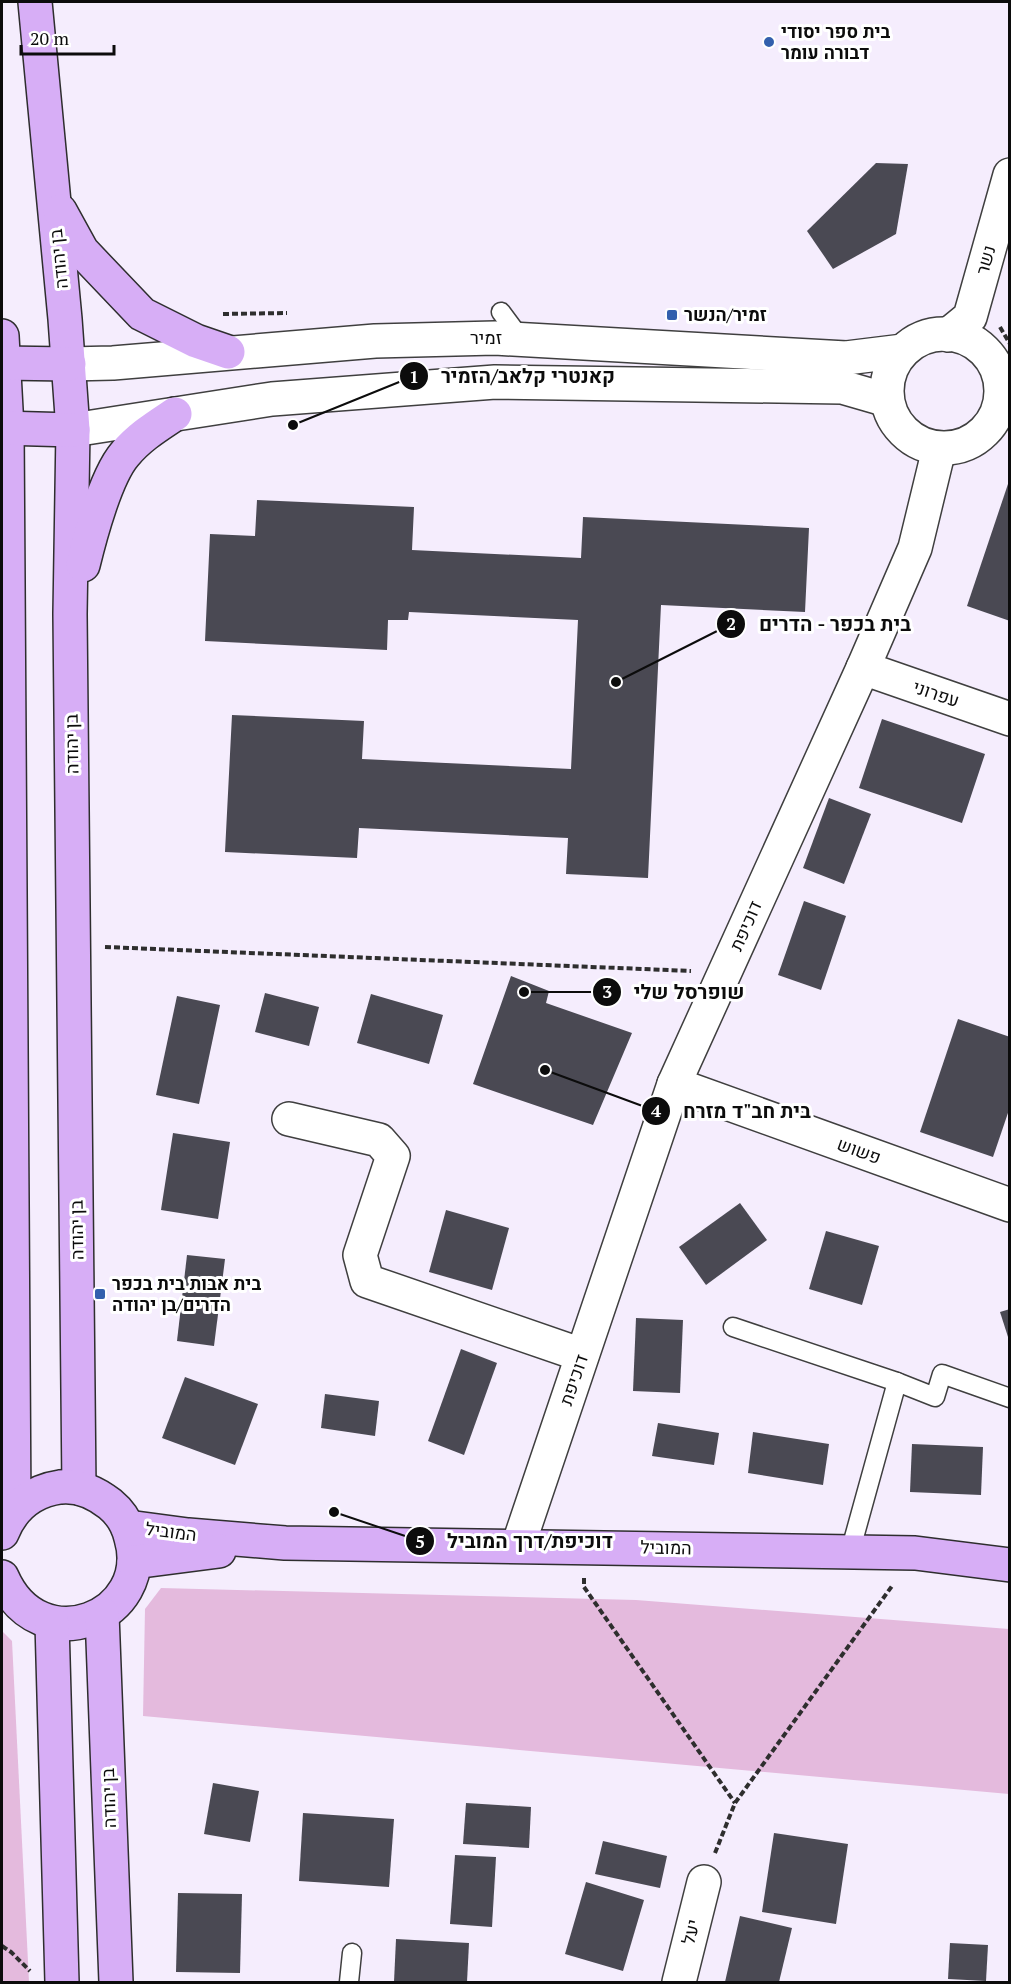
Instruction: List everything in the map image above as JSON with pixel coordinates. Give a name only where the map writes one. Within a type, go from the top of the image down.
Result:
[{"type":"street","name":"בן יהודה","points":[[35,2],[69,364],[73,430],[70,614],[79,1488]]},
{"type":"street","name":"נשר","points":[[948,335],[970,317],[1010,175]]},
{"type":"street","points":[[52,194],[82,251],[142,314],[196,341],[228,352]]},
{"type":"street","name":"נשר","points":[[999,376],[988,321],[1010,243]]},
{"type":"street","points":[[937,335],[956,336],[974,343],[999,376],[1001,390],[998,409],[989,426],[996,432],[958,447],[939,448],[921,444],[905,433],[893,418],[887,400],[888,382],[893,365],[903,351],[919,340],[937,335]]},
{"type":"street","name":"זמיר","points":[[69,364],[113,363],[375,341],[495,338],[846,358],[903,351]]},
{"type":"street","points":[[8,1522],[2,354],[69,364]]},
{"type":"street","points":[[4,428],[73,430],[272,399],[495,382],[842,387],[887,400]]},
{"type":"street","points":[[70,614],[87,548],[107,488],[123,456],[145,433],[175,414]]},
{"type":"street","name":"דוכיפת","points":[[518,1546],[674,1084],[915,548],[939,448]]},
{"type":"street","name":"עפרוני","points":[[863,668],[1010,719]]},
{"type":"street","name":"פשוש","points":[[674,1084],[1010,1205]]},
{"type":"street","points":[[289,1119],[379,1140],[393,1156],[360,1254],[367,1281],[582,1355]]},
{"type":"street","points":[[2,1578],[13,1599],[30,1614],[52,1623],[70,1624],[87,1621],[102,1614],[118,1600],[129,1582],[134,1562],[133,1544],[128,1527],[116,1509],[99,1496],[79,1488],[61,1487],[44,1491],[27,1499],[8,1522]]},
{"type":"street","name":"המוביל","points":[[128,1527],[285,1543],[915,1553],[1010,1565]]},
{"type":"street","name":"המוביל","points":[[134,1562],[285,1543]]},
{"type":"street","name":"בן יהודה","points":[[102,1614],[116,1983]]},
{"type":"street","points":[[46,1977],[52,1623]]},
{"type":"street","name":"יעל","points":[[679,1983],[704,1882]]},
{"type":"lane","points":[[501,312],[521,339]]},
{"type":"lane","points":[[733,1326],[935,1396],[942,1374],[1010,1398]]},
{"type":"lane","points":[[850,1552],[897,1382]]},
{"type":"lane","points":[[350,1983],[352,1953]]},
{"type":"path","points":[[74,946],[725,972]]},
{"type":"path","points":[[586,1547],[584,1587],[735,1803]]},
{"type":"path","points":[[704,1882],[735,1803],[915,1553]]},
{"type":"path","points":[[2,1946],[46,1977]]},
{"type":"shaded area","points":[[161,1588],[636,1600],[1009,1629],[1009,1794],[143,1716],[145,1609]]},
{"type":"shaded area","points":[[2,1631],[12,1641],[29,1982],[2,1982]]},
{"type":"building","points":[[876,163],[908,164],[896,234],[833,269],[807,231]]},
{"type":"building","points":[[1010,481],[1010,621],[967,606]]},
{"type":"building","points":[[257,500],[414,507],[412,550],[581,558],[583,517],[809,528],[805,612],[661,605],[648,878],[566,874],[568,838],[359,828],[357,858],[225,852],[232,715],[364,721],[362,759],[571,769],[578,620],[409,612],[408,620],[388,620],[387,650],[205,641],[210,534],[255,536]]},
{"type":"building","points":[[882,719],[985,754],[962,823],[859,788]]},
{"type":"building","points":[[829,798],[871,814],[844,884],[803,868]]},
{"type":"building","points":[[804,901],[846,916],[821,990],[778,975]]},
{"type":"building","points":[[511,976],[549,991],[546,1003],[632,1033],[593,1125],[473,1084]]},
{"type":"building","points":[[265,993],[319,1007],[309,1046],[255,1032]]},
{"type":"building","points":[[371,994],[443,1015],[429,1064],[357,1043]]},
{"type":"building","points":[[177,996],[220,1005],[199,1104],[156,1095]]},
{"type":"building","points":[[958,1019],[1010,1037],[1010,1107],[993,1157],[920,1132]]},
{"type":"building","points":[[173,1133],[230,1142],[218,1219],[161,1210]]},
{"type":"building","points":[[740,1203],[767,1240],[706,1285],[679,1247]]},
{"type":"building","points":[[446,1210],[509,1228],[492,1290],[429,1272]]},
{"type":"building","points":[[826,1231],[879,1246],[862,1305],[809,1289]]},
{"type":"building","points":[[187,1255],[225,1259],[214,1346],[177,1341]]},
{"type":"building","points":[[1010,1309],[1010,1340],[1009,1340],[1000,1312]]},
{"type":"building","points":[[636,1318],[683,1320],[680,1393],[633,1391]]},
{"type":"building","points":[[461,1349],[497,1363],[464,1455],[428,1441]]},
{"type":"building","points":[[185,1377],[258,1404],[235,1465],[162,1438]]},
{"type":"building","points":[[325,1394],[379,1401],[375,1436],[321,1428]]},
{"type":"building","points":[[658,1423],[719,1433],[714,1465],[652,1456]]},
{"type":"building","points":[[753,1432],[829,1444],[823,1485],[748,1473]]},
{"type":"building","points":[[912,1444],[983,1447],[981,1495],[910,1492]]},
{"type":"building","points":[[213,1783],[259,1791],[250,1842],[204,1834]]},
{"type":"building","points":[[466,1803],[531,1807],[529,1848],[463,1844]]},
{"type":"building","points":[[303,1813],[394,1819],[389,1887],[299,1881]]},
{"type":"building","points":[[774,1833],[848,1844],[836,1924],[762,1912]]},
{"type":"building","points":[[603,1841],[667,1856],[660,1888],[595,1874]]},
{"type":"building","points":[[455,1855],[496,1857],[492,1927],[450,1924]]},
{"type":"building","points":[[586,1882],[644,1900],[623,1971],[565,1954]]},
{"type":"building","points":[[178,1893],[242,1894],[240,1973],[176,1972]]},
{"type":"building","points":[[740,1916],[792,1928],[779,1982],[725,1982]]},
{"type":"building","points":[[396,1939],[469,1943],[467,1982],[394,1982]]},
{"type":"building","points":[[950,1943],[988,1945],[986,1981],[948,1979]]},
{"type":"place","name":"בית ספר יסודי דבורה עומר","points":[[769,42]]},
{"type":"place","name":"זמיר/הנשר","points":[[672,315]]},
{"type":"place","name":"קאנטרי קלאב/הזמיר","points":[[293,425]]},
{"type":"place","name":"בית בכפר - הדרים","points":[[616,682]]},
{"type":"place","name":"שופרסל שלי","points":[[524,992]]},
{"type":"place","name":"בית חב\"ד מזרח","points":[[545,1070]]},
{"type":"place","name":"בית אבות בית בכפר הדרים/בן יהודה","points":[[100,1294]]},
{"type":"place","name":"דוכיפת/דרך המוביל","points":[[334,1512]]}]
